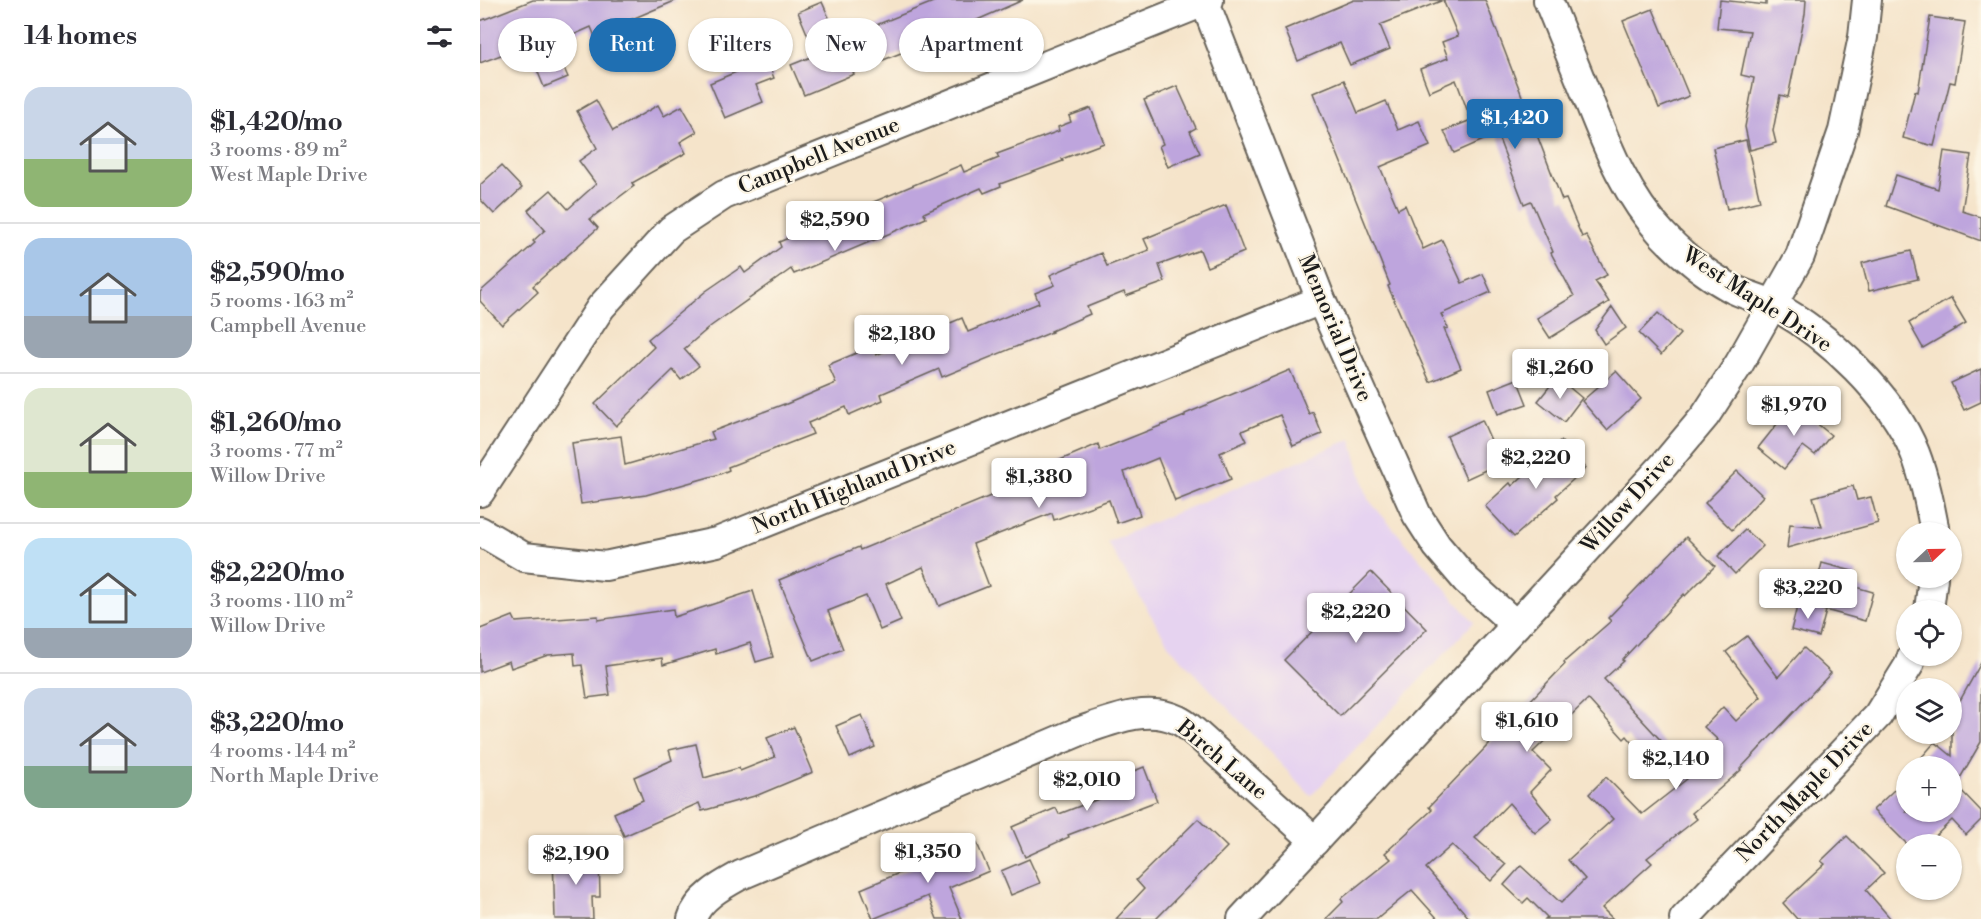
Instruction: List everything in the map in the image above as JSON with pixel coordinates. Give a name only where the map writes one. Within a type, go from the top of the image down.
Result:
[{"type":"street","name":"West Maple Drive","points":[[1548,0],[1614,164],[1637,203],[1663,236],[1694,263],[1732,288],[1773,305],[1824,339],[1866,379],[1898,419],[1915,453],[1928,492],[1933,522]]},
{"type":"street","name":"Willow Drive","points":[[1242,919],[1663,466],[1705,416],[1739,364],[1800,256],[1843,131],[1863,37],[1867,0]]},
{"type":"street","name":"Memorial Drive","points":[[1206,1],[1321,300],[1417,515],[1437,546],[1466,580],[1516,625]]},
{"type":"street","name":"Campbell Avenue","points":[[480,492],[601,307],[671,230],[724,195],[1206,1]]},
{"type":"street","name":"North Highland Drive","points":[[480,531],[524,557],[605,566],[717,542],[1321,300]]},
{"type":"street","name":"North Maple Drive","points":[[1684,919],[1878,715],[1908,666]]},
{"type":"street","name":"Birch Lane","points":[[692,917],[704,900],[720,887],[741,875],[1078,732],[1113,720],[1137,715],[1159,714],[1178,720],[1197,734],[1315,841]]},
{"type":"shaded area","points":[[1351,439],[1368,499],[1474,622],[1311,796],[1170,647],[1107,542]]},
{"type":"building","points":[[533,0],[677,0],[635,18],[589,18],[589,28],[577,33],[577,18],[498,18],[498,56],[480,63],[480,21]]},
{"type":"building","points":[[938,0],[1023,0],[982,18],[899,18],[899,54],[887,59],[887,21]]},
{"type":"building","points":[[1354,0],[1441,1],[1380,25],[1390,49],[1350,65],[1340,43],[1298,61],[1285,29]]},
{"type":"building","points":[[1443,0],[1485,0],[1562,200],[1566,199],[1582,237],[1586,235],[1607,275],[1595,281],[1609,302],[1550,338],[1537,318],[1574,296],[1551,253],[1553,252],[1531,201],[1524,204],[1497,134],[1454,153],[1444,131],[1471,120],[1456,80],[1429,92],[1420,69],[1448,58],[1442,42],[1458,36]]},
{"type":"building","points":[[1720,0],[1766,5],[1766,0],[1806,0],[1788,97],[1780,95],[1773,131],[1776,143],[1750,150],[1745,127],[1754,78],[1741,75],[1750,31],[1717,28]]},
{"type":"building","points":[[822,2],[829,18],[805,18],[805,29],[798,12]]},
{"type":"building","points":[[1653,9],[1689,96],[1659,108],[1623,21]]},
{"type":"building","points":[[1930,17],[1965,22],[1955,83],[1950,82],[1934,146],[1903,138],[1915,91],[1918,92]]},
{"type":"building","points":[[805,59],[805,72],[853,72],[854,74],[804,95],[793,70],[793,64]]},
{"type":"building","points":[[538,72],[566,72],[568,77],[544,87]]},
{"type":"building","points":[[736,72],[772,72],[774,78],[756,85],[763,102],[725,118],[710,83]]},
{"type":"building","points":[[1344,80],[1358,113],[1386,101],[1398,130],[1419,121],[1430,146],[1380,167],[1398,209],[1405,205],[1423,249],[1442,240],[1462,283],[1483,274],[1491,292],[1441,314],[1448,328],[1444,329],[1461,368],[1430,382],[1388,286],[1390,285],[1313,93]]},
{"type":"building","points":[[1177,86],[1196,128],[1190,131],[1200,153],[1168,167],[1159,146],[1163,144],[1144,100]]},
{"type":"building","points":[[596,100],[613,131],[658,105],[664,116],[682,106],[697,132],[680,142],[686,153],[632,183],[634,186],[590,219],[598,228],[533,286],[538,292],[502,325],[480,301],[480,292],[535,243],[533,241],[545,230],[528,210],[551,190],[568,209],[596,184],[579,161],[597,148],[577,111]]},
{"type":"building","points":[[1091,108],[1104,143],[1000,184],[1001,186],[984,193],[981,188],[924,213],[926,218],[794,274],[791,269],[711,326],[684,349],[699,366],[681,380],[673,370],[616,426],[595,404],[654,347],[648,339],[706,291],[741,267],[745,273],[781,247],[779,242],[961,165],[964,172],[999,158],[997,154],[1059,131],[1058,127],[1071,122],[1069,116]]},
{"type":"building","points":[[1746,140],[1760,201],[1727,209],[1713,148]]},
{"type":"building","points":[[1944,151],[1971,155],[1962,211],[1981,217],[1981,241],[1886,206],[1896,175],[1938,189]]},
{"type":"building","points":[[501,166],[522,188],[494,214],[480,199],[480,185]]},
{"type":"building","points":[[1226,205],[1244,252],[1207,267],[1200,250],[1159,265],[1165,282],[1126,296],[1124,292],[1087,307],[1090,314],[942,377],[939,369],[881,394],[883,400],[849,415],[846,407],[808,423],[813,434],[728,467],[729,470],[720,474],[646,495],[581,504],[572,443],[621,436],[625,465],[714,439],[711,432],[836,383],[828,365],[873,346],[876,355],[912,339],[911,335],[927,328],[929,332],[962,318],[968,332],[1039,303],[1035,293],[1055,285],[1050,275],[1101,253],[1107,266],[1149,250],[1144,239]]},
{"type":"building","points":[[1911,251],[1918,279],[1869,291],[1862,263]]},
{"type":"building","points":[[1951,298],[1966,323],[1923,348],[1909,323]]},
{"type":"building","points":[[1612,307],[1626,328],[1604,344],[1595,330]]},
{"type":"building","points":[[1658,313],[1680,334],[1661,355],[1639,333]]},
{"type":"building","points":[[1981,369],[1981,402],[1964,410],[1951,383]]},
{"type":"building","points":[[1290,370],[1309,414],[1313,412],[1322,434],[1293,446],[1280,415],[1242,431],[1247,441],[1220,453],[1231,479],[1175,501],[1158,458],[1124,472],[1140,515],[1117,523],[1109,500],[1054,520],[1052,513],[973,544],[989,586],[939,606],[923,567],[886,584],[901,621],[880,630],[866,596],[828,611],[843,649],[813,661],[779,580],[859,547],[860,550],[1022,483],[1025,491],[1064,475],[1058,461],[1098,444],[1100,450]]},
{"type":"building","points":[[1616,371],[1641,399],[1607,430],[1582,401]]},
{"type":"building","points":[[1557,377],[1582,398],[1564,422],[1538,401]]},
{"type":"building","points":[[1517,379],[1527,404],[1498,414],[1489,390]]},
{"type":"building","points":[[1793,404],[1831,435],[1815,455],[1803,446],[1784,469],[1758,448]]},
{"type":"building","points":[[1482,420],[1501,463],[1466,479],[1447,436]]},
{"type":"building","points":[[1561,441],[1586,468],[1556,495],[1558,498],[1514,537],[1485,506],[1510,483],[1512,486]]},
{"type":"building","points":[[1737,471],[1763,496],[1732,530],[1705,503]]},
{"type":"building","points":[[1853,486],[1857,500],[1871,497],[1878,523],[1787,548],[1790,524],[1822,527],[1813,497]]},
{"type":"building","points":[[1745,530],[1763,546],[1735,574],[1718,556]]},
{"type":"building","points":[[1686,537],[1715,566],[1685,596],[1684,594],[1622,660],[1624,661],[1604,679],[1666,746],[1648,761],[1627,736],[1624,739],[1588,699],[1533,752],[1551,770],[1530,792],[1552,819],[1535,833],[1509,803],[1475,838],[1506,865],[1491,881],[1452,845],[1426,868],[1470,919],[1438,919],[1412,890],[1377,919],[1326,919],[1343,902],[1341,899],[1391,859],[1385,853],[1432,810],[1429,807],[1565,664],[1564,662],[1611,621],[1608,618]]},
{"type":"building","points":[[1822,563],[1856,572],[1852,586],[1873,592],[1865,621],[1811,606]]},
{"type":"building","points":[[1371,572],[1427,629],[1340,716],[1284,660]]},
{"type":"building","points":[[753,591],[773,657],[756,662],[750,643],[716,654],[715,649],[663,665],[662,658],[606,666],[610,695],[587,698],[582,665],[575,666],[574,653],[548,655],[511,668],[509,661],[480,672],[480,629],[513,616],[516,622],[598,616],[598,620],[673,609],[674,617]]},
{"type":"building","points":[[1798,603],[1826,611],[1819,637],[1791,630]]},
{"type":"building","points":[[1747,636],[1778,677],[1804,648],[1831,673],[1741,770],[1692,813],[1697,819],[1647,858],[1652,863],[1602,908],[1613,919],[1545,919],[1547,917],[1528,898],[1523,903],[1504,885],[1521,866],[1561,903],[1585,879],[1568,860],[1613,819],[1589,794],[1606,777],[1642,814],[1687,779],[1681,772],[1718,740],[1704,727],[1723,707],[1736,721],[1761,697],[1726,652]]},
{"type":"building","points":[[1981,663],[1981,742],[1962,775],[1962,756],[1952,756],[1952,744],[1962,744],[1962,697]]},
{"type":"building","points":[[862,715],[875,747],[850,758],[836,726]]},
{"type":"building","points":[[794,727],[813,772],[758,795],[702,811],[699,803],[624,836],[614,813],[643,800],[634,777],[672,760],[669,750],[696,744],[704,778],[739,768],[740,771],[775,757],[767,738]]},
{"type":"building","points":[[1933,744],[1937,744],[1952,756],[1923,756]]},
{"type":"building","points":[[1144,767],[1157,801],[1068,835],[1069,837],[1025,857],[1012,827],[1056,808],[1059,814],[1101,798],[1096,786]]},
{"type":"building","points":[[1895,789],[1896,822],[1950,822],[1937,834],[1897,834],[1873,810]]},
{"type":"building","points":[[1962,791],[1981,811],[1981,820],[1966,835],[1954,822],[1962,822]]},
{"type":"building","points":[[1198,819],[1227,847],[1156,919],[1116,919],[1144,889],[1136,880]]},
{"type":"building","points":[[1847,836],[1884,873],[1866,890],[1891,919],[1797,919],[1783,903],[1825,864],[1821,861]]},
{"type":"building","points":[[976,841],[989,871],[949,888],[962,919],[937,919],[928,896],[873,919],[861,889]]},
{"type":"building","points":[[599,856],[600,897],[592,897],[593,919],[555,919],[553,857]]},
{"type":"building","points":[[1029,859],[1040,883],[1011,895],[1001,871]]}]
